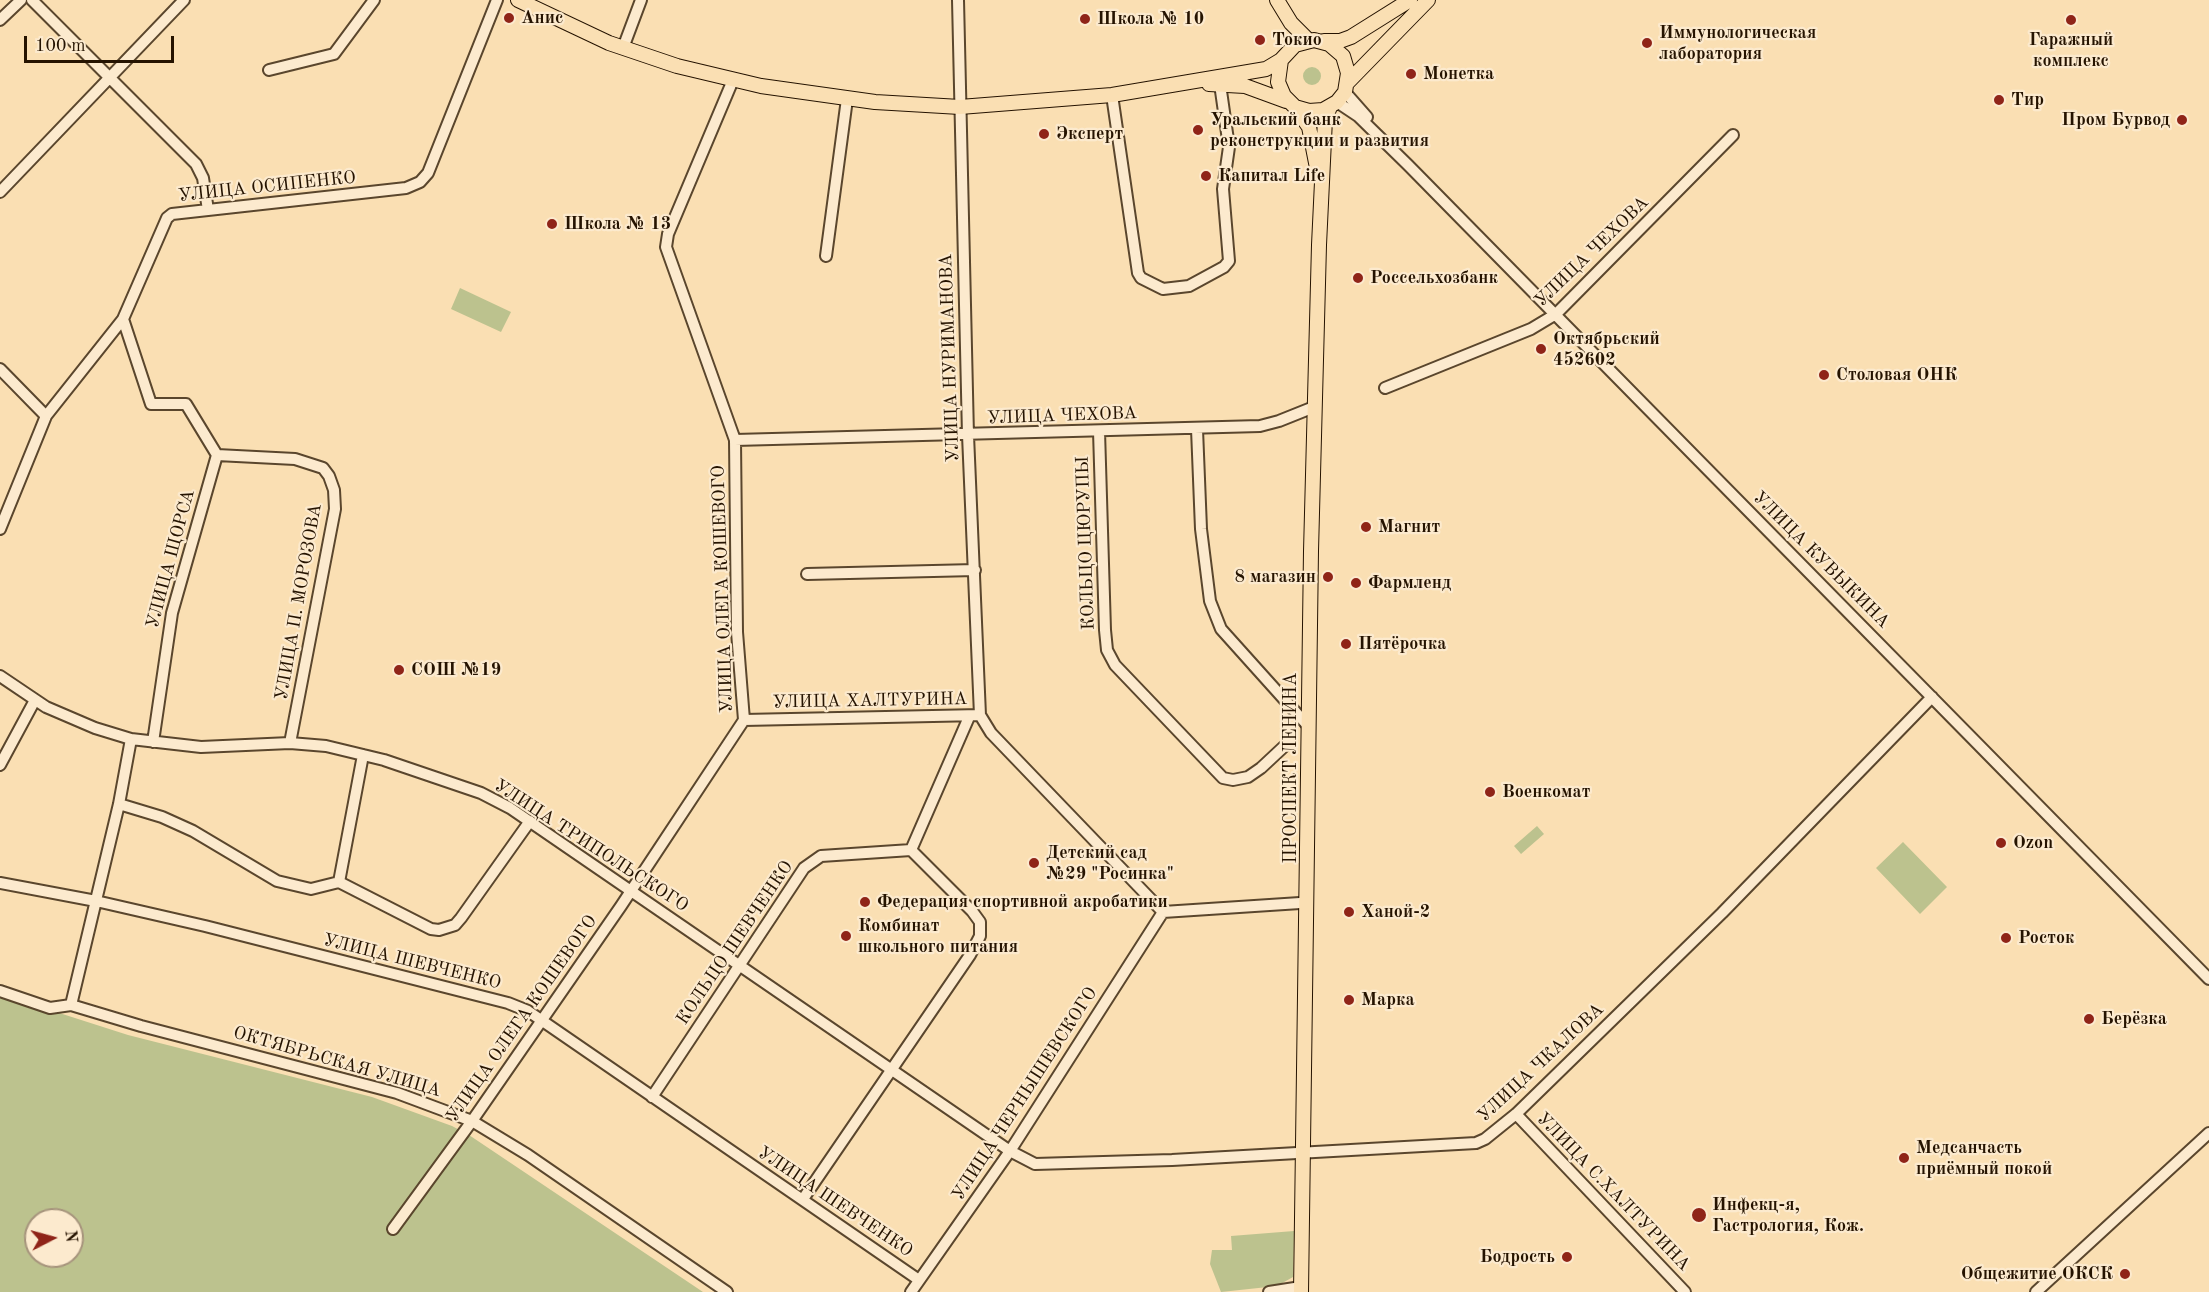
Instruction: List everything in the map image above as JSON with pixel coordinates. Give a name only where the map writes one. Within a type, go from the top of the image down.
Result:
[{"type":"main road","points":[[519,0],[622,48],[733,80],[847,99],[960,107],[1112,95],[1266,69],[1285,54],[1314,40],[1332,42],[1351,37],[1410,0]]},
{"type":"main road","points":[[1277,0],[1291,23],[1314,40],[1337,49],[1342,56],[1348,73],[1340,96]]},
{"type":"main road","points":[[1277,0],[1285,54],[1278,82],[1292,105]]},
{"type":"main road","points":[[1177,84],[1245,86],[1268,92],[1292,105],[1316,111],[1340,96],[1428,0]]},
{"type":"main road","name":"ПРОСПЕКТ ЛЕНИНА","points":[[1301,1290],[1314,407],[1319,245],[1325,118],[1340,96]]},
{"type":"main road","name":"ПРОСПЕКТ ЛЕНИНА","points":[[1292,105],[1304,115],[1313,140],[1319,245]]},
{"type":"street","points":[[0,20],[21,0]]},
{"type":"street","points":[[32,0],[196,164],[203,178],[208,210]]},
{"type":"street","points":[[0,192],[184,0]]},
{"type":"street","points":[[268,70],[334,54],[374,0]]},
{"type":"street","name":"УЛИЦА ОСИПЕНКО","points":[[0,529],[46,416],[123,319],[167,218],[172,214],[406,188],[420,182],[428,173],[497,0]]},
{"type":"street","points":[[622,48],[642,0]]},
{"type":"street","name":"УЛИЦА НУРИМАНОВА","points":[[958,0],[968,435],[975,570],[974,716]]},
{"type":"street","name":"УЛИЦА ОЛЕГА КОШЕВОГО","points":[[393,1229],[472,1121],[744,720],[737,632],[735,440],[666,247],[668,234],[733,80]]},
{"type":"street","points":[[1112,95],[1138,273],[1141,278],[1163,289],[1195,284],[1224,267],[1229,261],[1223,189],[1229,147],[1220,84]]},
{"type":"street","name":"УЛИЦА КУВЫКИНА","points":[[1340,96],[2209,979]]},
{"type":"street","points":[[826,256],[847,99]]},
{"type":"street","name":"УЛИЦА ЧЕХОВА","points":[[1385,388],[1531,329],[1556,314],[1733,135]]},
{"type":"street","points":[[123,319],[151,404],[186,405],[217,455]]},
{"type":"street","points":[[0,369],[46,416]]},
{"type":"street","name":"УЛИЦА ЧЕХОВА","points":[[735,440],[1197,429],[1271,424],[1314,407]]},
{"type":"street","points":[[1197,429],[1201,529],[1210,601],[1221,629],[1309,727]]},
{"type":"street","name":"КОЛЬЦО ЦЮРУПЫ","points":[[1099,430],[1105,630],[1107,650],[1115,665],[1223,778],[1233,780],[1248,777],[1262,768],[1291,740]]},
{"type":"street","name":"УЛИЦА ЩОРСА","points":[[153,742],[172,613],[217,455]]},
{"type":"street","name":"УЛИЦА П. МОРОЗОВА","points":[[217,455],[295,459],[323,468],[334,490],[335,509],[291,743]]},
{"type":"street","points":[[807,574],[975,570]]},
{"type":"street","name":"УЛИЦА ТРИПОЛЬСКОГО","points":[[0,676],[35,700],[94,728],[131,739],[201,747],[291,743],[326,746],[363,755],[481,793],[530,821],[630,888],[739,966],[1010,1151]]},
{"type":"street","name":"УЛИЦА ЧКАЛОВА","points":[[1010,1151],[1035,1164],[1476,1143],[1516,1114],[1730,905],[1932,697]]},
{"type":"street","points":[[0,765],[35,700]]},
{"type":"street","points":[[803,1199],[970,955],[980,936],[980,922],[972,911],[911,850],[974,716]]},
{"type":"street","name":"УЛИЦА ХАЛТУРИНА","points":[[744,720],[974,716],[1163,912]]},
{"type":"street","points":[[71,1005],[119,804],[131,739]]},
{"type":"street","points":[[339,882],[363,755]]},
{"type":"street","points":[[119,804],[172,822],[277,881],[311,889],[339,882],[431,929],[448,929],[461,918],[530,821]]},
{"type":"street","name":"КОЛЬЦО ШЕВЧЕНКО","points":[[652,1097],[804,867],[821,856],[911,850]]},
{"type":"street","name":"УЛИЦА ШЕВЧЕНКО","points":[[0,883],[96,901],[508,1003],[541,1019],[919,1280]]},
{"type":"street","points":[[1163,912],[1300,903]]},
{"type":"street","name":"УЛИЦА ЧЕРНЫШЕВСКОГО","points":[[911,1292],[1010,1151],[1163,912]]},
{"type":"street","name":"ОКТЯБРЬСКАЯ УЛИЦА","points":[[0,991],[50,1008],[71,1005],[141,1026],[397,1092],[472,1121],[528,1155],[727,1292]]},
{"type":"street","name":"УЛИЦА С.ХАЛТУРИНА","points":[[1516,1114],[1685,1292]]},
{"type":"street","points":[[2036,1292],[2209,1132]]},
{"type":"street","points":[[1269,1292],[1301,1290]]},
{"type":"green space","points":[[1308,67],[1316,67],[1321,72],[1319,83],[1308,85],[1303,80],[1303,72]]},
{"type":"green space","points":[[460,288],[511,312],[501,332],[451,309]]},
{"type":"green space","points":[[1537,826],[1544,834],[1521,854],[1514,846]]},
{"type":"green space","points":[[1903,842],[1947,887],[1920,914],[1876,868]]},
{"type":"green space","points":[[0,994],[128,1035],[372,1097],[452,1126],[469,1135],[703,1292],[0,1292]]},
{"type":"green space","points":[[1294,1231],[1293,1277],[1277,1286],[1221,1292],[1210,1264],[1212,1250],[1232,1250],[1231,1236]]},
{"type":"place","name":"Анис","points":[[509,18]]},
{"type":"place","name":"Школа № 10","points":[[1085,19]]},
{"type":"place","name":"Гаражный комплекс","points":[[2071,20]]},
{"type":"place","name":"Токио","points":[[1260,40]]},
{"type":"place","name":"Иммунологическая лаборатория","points":[[1647,43]]},
{"type":"place","name":"Монетка","points":[[1411,74]]},
{"type":"place","name":"Тир","points":[[1999,100]]},
{"type":"place","name":"Пром Бурвод","points":[[2182,120]]},
{"type":"place","name":"Уральский банк реконструкции и развития","points":[[1198,130]]},
{"type":"place","name":"Эксперт","points":[[1044,134]]},
{"type":"place","name":"Капитал Life","points":[[1206,176]]},
{"type":"place","name":"Школа № 13","points":[[552,224]]},
{"type":"place","name":"Россельхозбанк","points":[[1358,278]]},
{"type":"place","name":"Октябрьский 452602","points":[[1541,349]]},
{"type":"place","name":"Столовая ОНК","points":[[1824,375]]},
{"type":"place","name":"Магнит","points":[[1366,527]]},
{"type":"place","name":"8 магазин","points":[[1328,577]]},
{"type":"place","name":"Фармленд","points":[[1356,583]]},
{"type":"place","name":"Пятёрочка","points":[[1346,644]]},
{"type":"place","name":"СОШ №19","points":[[399,670]]},
{"type":"place","name":"Военкомат","points":[[1490,792]]},
{"type":"place","name":"Ozon","points":[[2001,843]]},
{"type":"place","name":"Детский сад №29 \"Росинка\"","points":[[1034,863]]},
{"type":"place","name":"Федерация спортивной акробатики","points":[[865,902]]},
{"type":"place","name":"Ханой-2","points":[[1349,912]]},
{"type":"place","name":"Комбинат школьного питания","points":[[846,936]]},
{"type":"place","name":"Росток","points":[[2006,938]]},
{"type":"place","name":"Марка","points":[[1349,1000]]},
{"type":"place","name":"Берёзка","points":[[2089,1019]]},
{"type":"place","name":"Медсанчасть приёмный покой","points":[[1904,1158]]},
{"type":"place","name":"Инфекц-я, Гастрология, Кож.","points":[[1699,1215]]},
{"type":"place","name":"Бодрость","points":[[1567,1257]]},
{"type":"place","name":"Общежитие ОКСК","points":[[2125,1274]]}]
